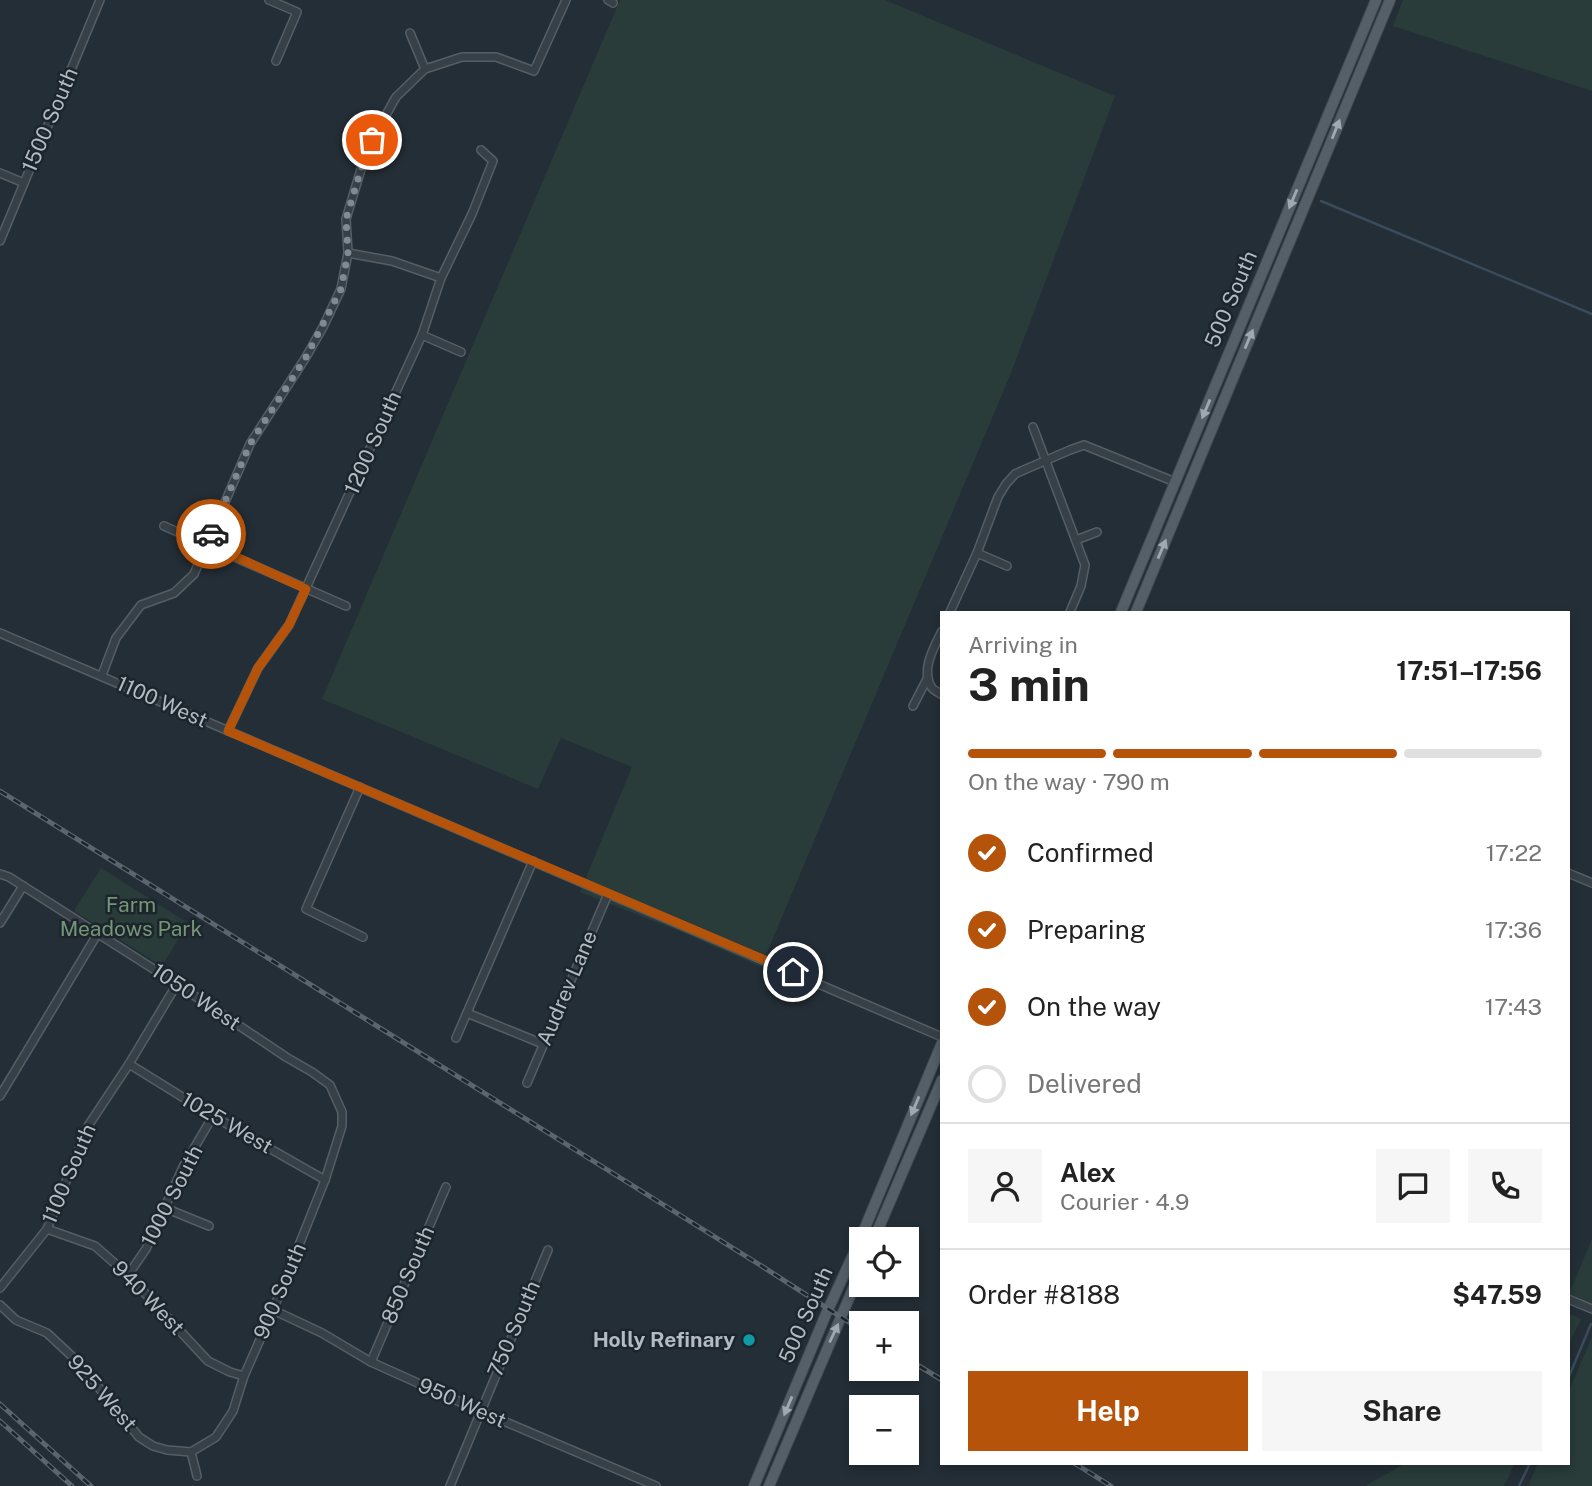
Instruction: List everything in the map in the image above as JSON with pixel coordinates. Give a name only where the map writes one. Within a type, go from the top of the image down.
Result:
[{"type":"main road","name":"500 South","points":[[1121,611],[1376,0]]},
{"type":"main road","name":"500 South","points":[[1136,611],[1390,0]]},
{"type":"main road","name":"500 South","points":[[754,1486],[940,1048]]},
{"type":"main road","points":[[879,1227],[940,1085]]},
{"type":"main road","name":"500 South","points":[[769,1486],[850,1297]]},
{"type":"street","name":"1500 South","points":[[0,241],[100,0]]},
{"type":"street","points":[[269,0],[297,12],[276,61]]},
{"type":"street","points":[[102,676],[116,638],[141,605],[174,593],[194,574],[250,444],[323,327],[341,289],[348,253],[346,219],[362,166],[396,97],[425,69],[462,57],[496,57],[534,71],[566,0]]},
{"type":"street","points":[[410,33],[425,69]]},
{"type":"street","name":"1200 South","points":[[228,731],[258,668],[289,625],[422,335],[442,278],[493,161],[481,150]]},
{"type":"street","points":[[0,173],[24,183]]},
{"type":"street","points":[[348,253],[392,261],[442,278]]},
{"type":"street","points":[[422,335],[461,352]]},
{"type":"street","points":[[1033,427],[1085,565],[1081,586],[1070,611]]},
{"type":"street","points":[[950,611],[977,553],[998,497],[1015,474],[1084,446],[1175,482]]},
{"type":"street","points":[[164,526],[346,606]]},
{"type":"street","points":[[1076,540],[1097,532]]},
{"type":"street","points":[[977,553],[1007,566]]},
{"type":"street","name":"1100 West","points":[[0,633],[940,1036]]},
{"type":"street","points":[[940,636],[928,665],[932,689],[940,694]]},
{"type":"street","points":[[913,706],[928,677]]},
{"type":"street","points":[[360,787],[306,909],[363,937]]},
{"type":"street","points":[[456,1038],[533,862]]},
{"type":"street","name":"1050 West","points":[[0,874],[98,933],[312,1072],[330,1085],[342,1112]]},
{"type":"street","points":[[1570,874],[1592,883]]},
{"type":"street","points":[[0,923],[23,886]]},
{"type":"street","name":"Audrev Lane","points":[[527,1083],[608,894]]},
{"type":"street","points":[[0,1096],[98,933]]},
{"type":"street","name":"1100 South","points":[[0,1288],[47,1229],[88,1126],[177,984]]},
{"type":"street","points":[[467,1013],[543,1044]]},
{"type":"street","name":"1025 West","points":[[129,1064],[325,1180]]},
{"type":"street","name":"900 South","points":[[191,1452],[216,1437],[233,1411],[244,1376],[325,1180],[342,1126],[342,1112]]},
{"type":"street","name":"1000 South","points":[[128,1275],[146,1249],[183,1167],[213,1116]]},
{"type":"street","name":"850 South","points":[[371,1362],[446,1187]]},
{"type":"street","points":[[165,1208],[209,1226]]},
{"type":"street","name":"940 West","points":[[47,1229],[95,1245],[128,1275],[208,1361],[244,1376]]},
{"type":"street","name":"750 South","points":[[450,1486],[548,1250]]},
{"type":"street","points":[[1570,1300],[1592,1309]]},
{"type":"street","name":"925 West","points":[[0,1305],[16,1320],[47,1333],[71,1356],[139,1437],[153,1446],[191,1452]]},
{"type":"street","name":"950 West","points":[[273,1310],[323,1333],[371,1362],[656,1486]]},
{"type":"street","points":[[191,1452],[197,1476]]},
{"type":"green space","points":[[620,0],[885,0],[1115,96],[1011,373],[761,967],[580,892],[632,767],[561,738],[538,789],[322,699]]},
{"type":"green space","points":[[1403,0],[1592,0],[1592,91],[1393,26]]},
{"type":"green space","name":"Farm Meadows Park","points":[[101,868],[188,923],[162,966],[74,911]]},
{"type":"green space","points":[[1592,1239],[1592,1303],[1570,1294]]},
{"type":"green space","points":[[1570,1314],[1581,1319],[1570,1342]]},
{"type":"green space","points":[[1592,1337],[1592,1486],[1528,1486],[1537,1465],[1570,1465],[1570,1388]]},
{"type":"green space","points":[[1402,1465],[1514,1465],[1504,1486],[1365,1486]]},
{"type":"waterway","points":[[1321,201],[1592,314]]},
{"type":"waterway","points":[[1570,1374],[1591,1324]]},
{"type":"waterway","points":[[1519,1486],[1529,1465]]},
{"type":"railway","points":[[0,791],[849,1322]]},
{"type":"railway","points":[[919,1366],[940,1379]]},
{"type":"railway","points":[[0,1404],[91,1486]]},
{"type":"railway","points":[[0,1421],[72,1486]]},
{"type":"railway","points":[[1077,1465],[1111,1486]]},
{"type":"way so far","points":[[211,534],[250,444],[306,357],[341,289],[348,253],[346,219],[372,140]]},
{"type":"place","name":"Holly Refinary","points":[[749,1340]]},
{"type":"route","points":[[211,534],[206,543],[306,589],[289,625],[258,668],[228,731],[793,972]]}]
